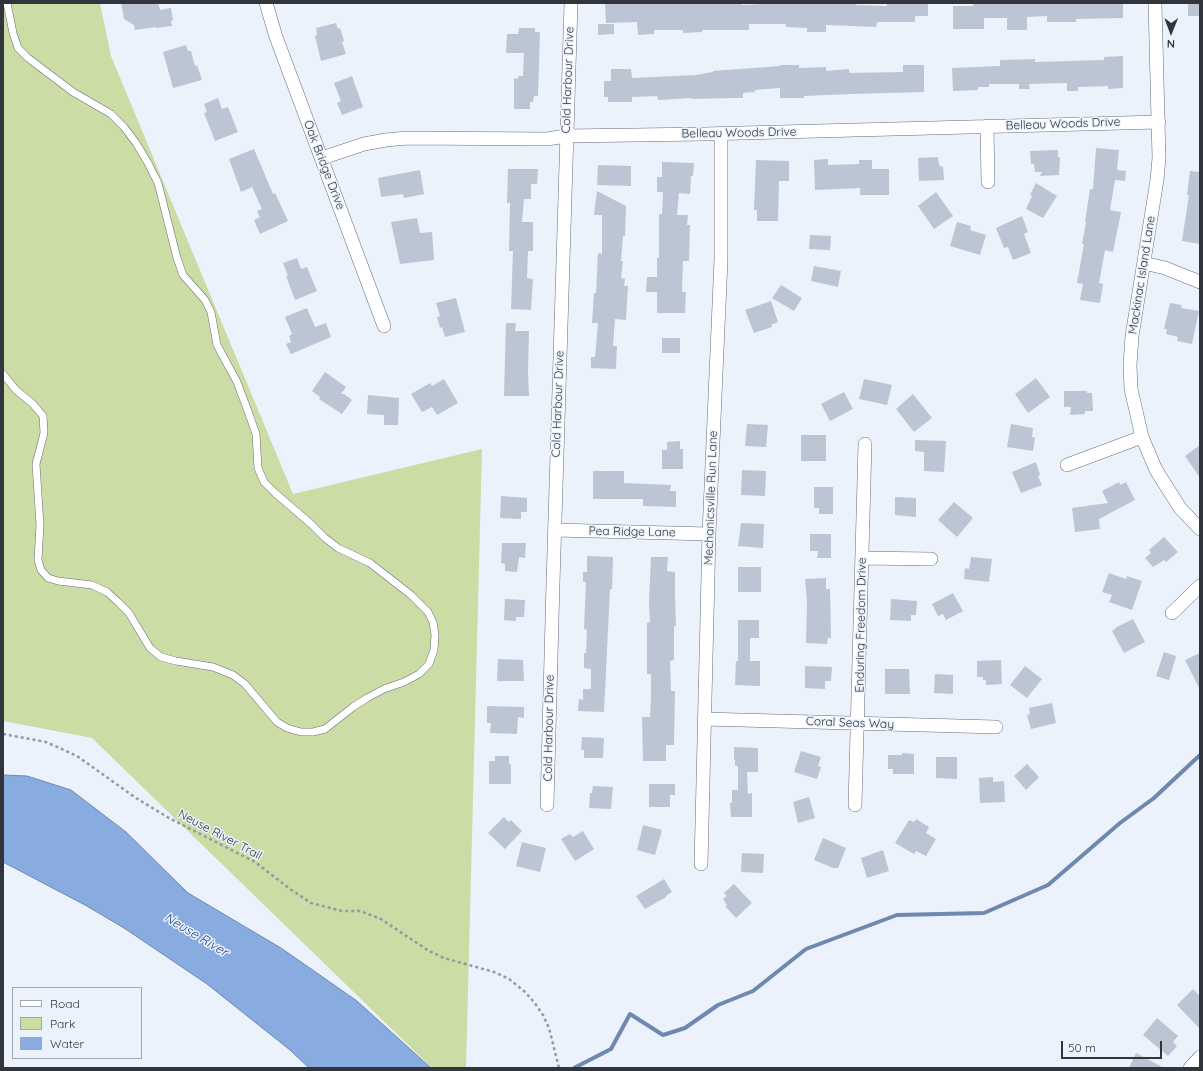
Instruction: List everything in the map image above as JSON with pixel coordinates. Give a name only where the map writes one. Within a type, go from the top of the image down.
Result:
[{"type":"street","name":"Oak Bridge Drive","points":[[266,3],[276,37],[384,326]]},
{"type":"street","name":"Cold Harbour Drive","points":[[548,805],[571,3]]},
{"type":"street","name":"Mackinac Island Lane","points":[[1156,3],[1159,158],[1157,180],[1132,336],[1130,365],[1131,389],[1142,437],[1156,470],[1180,508],[1200,529]]},
{"type":"street","name":"Belleau Woods Drive","points":[[322,158],[364,144],[407,138],[547,139],[566,136],[1159,122]]},
{"type":"street","points":[[987,126],[988,182]]},
{"type":"street","name":"Mechanicsville Run Lane","points":[[701,864],[709,534],[721,259],[721,133]]},
{"type":"street","points":[[1144,263],[1165,268],[1200,282]]},
{"type":"street","points":[[1067,465],[1142,437]]},
{"type":"street","name":"Enduring Freedom Drive","points":[[856,805],[865,444]]},
{"type":"street","name":"Pea Ridge Lane","points":[[555,530],[709,534]]},
{"type":"street","points":[[862,558],[931,559]]},
{"type":"street","points":[[1172,613],[1200,586]]},
{"type":"street","name":"Coral Seas Way","points":[[704,720],[996,727]]},
{"type":"street","points":[[1190,1068],[1200,1056]]},
{"type":"lane","points":[[3,374],[16,390],[33,404],[43,416],[44,434],[36,464],[40,525],[38,560],[41,570],[48,578],[58,581],[92,585],[107,592],[129,613],[150,648],[161,657],[213,667],[232,674],[245,684],[277,722],[287,728],[301,732],[313,732],[325,729],[353,708],[384,689],[404,682],[419,674],[429,664],[434,650],[435,635],[433,622],[428,612],[410,595],[370,563],[338,548],[325,538],[264,482],[258,468],[256,434],[249,414],[237,382],[217,345],[211,312],[204,300],[183,275],[177,258],[158,183],[148,163],[124,127],[111,114],[73,92],[28,58],[18,48],[7,3]]},
{"type":"path","name":"Neuse River Trail","points":[[3,734],[29,738],[61,748],[77,756],[136,798],[169,818],[255,862],[311,903],[342,911],[360,911],[381,919],[428,951],[444,958],[494,972],[509,979],[524,991],[542,1014],[548,1028],[559,1068]]},
{"type":"green space","points":[[3,3],[100,3],[111,56],[293,494],[482,449],[466,1068],[432,1068],[92,738],[3,721]]},
{"type":"water","name":"Neuse River","points":[[3,775],[27,776],[71,790],[126,832],[188,893],[281,948],[357,1001],[431,1068],[309,1068],[290,1050],[207,984],[124,928],[85,905],[3,862]]},
{"type":"building","points":[[121,3],[158,3],[160,10],[171,8],[173,20],[171,21],[172,26],[135,30],[134,25],[124,19]]},
{"type":"building","points":[[605,3],[742,3],[742,5],[763,3],[856,3],[856,5],[887,6],[887,3],[928,3],[928,16],[915,16],[915,22],[877,22],[876,27],[826,25],[826,32],[807,32],[807,28],[786,27],[786,24],[749,24],[749,30],[702,30],[702,32],[683,33],[683,30],[654,30],[654,34],[638,35],[637,22],[606,23]]},
{"type":"building","points":[[973,3],[1123,3],[1123,18],[1076,19],[1076,22],[1047,22],[1047,16],[1027,17],[1027,30],[1007,30],[1007,18],[984,18],[984,29],[953,29],[953,6],[973,6]]},
{"type":"building","points":[[1188,3],[1200,3],[1200,16],[1188,16]]},
{"type":"building","points":[[336,23],[338,29],[340,28],[346,54],[321,61],[315,36],[317,35],[316,28]]},
{"type":"building","points":[[598,24],[614,24],[614,34],[598,35]]},
{"type":"building","points":[[519,28],[535,28],[535,32],[540,32],[538,96],[534,96],[533,102],[530,102],[530,109],[514,109],[514,78],[518,79],[518,76],[523,76],[524,53],[506,53],[507,34],[518,34]]},
{"type":"building","points":[[186,45],[188,51],[191,51],[195,66],[197,65],[202,80],[173,88],[163,52]]},
{"type":"building","points":[[1123,56],[1123,88],[1108,89],[1108,86],[1078,87],[1078,91],[1067,91],[1067,83],[1029,84],[1030,89],[1019,89],[1019,84],[989,84],[989,87],[978,87],[978,90],[953,91],[952,68],[1000,66],[1000,60],[1035,59],[1035,62],[1104,60],[1104,57]]},
{"type":"building","points":[[780,65],[799,65],[799,68],[826,67],[826,71],[849,69],[849,73],[903,72],[903,65],[924,65],[924,92],[780,98],[780,88],[755,90],[755,92],[743,93],[743,98],[658,100],[657,96],[632,97],[632,102],[608,102],[608,97],[604,97],[604,81],[611,81],[611,69],[631,69],[632,78],[696,75],[713,71]]},
{"type":"building","points":[[352,76],[363,107],[342,115],[337,103],[341,101],[334,83]]},
{"type":"building","points":[[218,98],[222,109],[228,107],[238,132],[215,141],[204,113],[207,112],[204,104]]},
{"type":"building","points":[[1096,148],[1119,150],[1117,170],[1126,171],[1125,181],[1115,180],[1110,210],[1121,212],[1113,252],[1105,250],[1099,283],[1103,284],[1100,303],[1080,300],[1083,284],[1077,283],[1084,244],[1082,244],[1090,189],[1093,189]]},
{"type":"building","points":[[254,149],[273,194],[275,193],[288,221],[260,234],[254,220],[260,217],[257,211],[262,209],[252,187],[241,192],[229,159]]},
{"type":"building","points":[[1058,150],[1058,157],[1060,157],[1059,175],[1040,176],[1042,172],[1035,172],[1034,164],[1031,164],[1030,151]]},
{"type":"building","points":[[938,157],[939,165],[941,167],[943,166],[944,180],[919,181],[918,158]]},
{"type":"building","points":[[828,159],[828,165],[859,164],[859,160],[872,160],[872,169],[889,169],[889,195],[860,195],[860,188],[815,190],[814,160]]},
{"type":"building","points":[[756,160],[789,161],[789,181],[779,181],[778,221],[757,221],[757,210],[754,210]]},
{"type":"building","points":[[662,162],[694,163],[693,176],[691,176],[690,194],[679,193],[677,215],[688,215],[687,225],[690,225],[689,261],[683,261],[682,292],[686,292],[685,313],[657,313],[657,292],[646,292],[647,277],[657,277],[657,258],[659,258],[659,214],[662,214],[663,192],[657,192],[657,177],[662,177]]},
{"type":"building","points":[[598,165],[631,166],[631,186],[597,185]]},
{"type":"building","points":[[508,169],[538,169],[537,184],[531,184],[531,199],[524,199],[522,222],[533,222],[533,251],[528,251],[527,278],[533,279],[531,310],[511,309],[513,251],[509,251],[510,203],[507,203]]},
{"type":"building","points":[[420,170],[424,194],[404,198],[403,194],[381,197],[378,178]]},
{"type":"building","points":[[1190,171],[1200,172],[1200,244],[1182,241],[1189,195],[1187,195]]},
{"type":"building","points":[[1036,183],[1057,196],[1043,218],[1026,209],[1032,196],[1030,195]]},
{"type":"building","points":[[597,191],[626,206],[621,278],[625,279],[624,286],[628,286],[626,320],[615,319],[613,346],[617,346],[616,369],[591,368],[591,357],[595,357],[598,323],[592,323],[594,293],[596,293],[598,253],[602,254],[602,215],[594,215]]},
{"type":"building","points":[[936,192],[953,216],[934,229],[918,206]]},
{"type":"building","points":[[1022,216],[1028,232],[1024,234],[1031,253],[1013,260],[1008,247],[1004,248],[996,228]]},
{"type":"building","points":[[417,218],[420,233],[432,232],[434,260],[400,264],[391,222]]},
{"type":"building","points":[[957,222],[971,226],[970,230],[986,235],[980,255],[950,246]]},
{"type":"building","points":[[810,235],[831,236],[830,250],[809,249]]},
{"type":"building","points":[[297,258],[301,269],[307,267],[317,291],[295,300],[283,263]]},
{"type":"building","points":[[814,266],[841,271],[838,287],[811,281]]},
{"type":"building","points":[[781,285],[802,298],[794,311],[772,298]]},
{"type":"building","points":[[456,298],[465,332],[445,337],[442,327],[440,328],[437,317],[440,316],[436,303]]},
{"type":"building","points":[[771,301],[778,322],[771,325],[772,327],[754,333],[745,310]]},
{"type":"building","points":[[1170,303],[1182,305],[1181,308],[1199,311],[1192,344],[1177,341],[1178,337],[1166,334],[1167,329],[1164,329]]},
{"type":"building","points":[[307,308],[315,327],[326,323],[331,337],[291,354],[286,344],[291,342],[289,336],[292,334],[285,317]]},
{"type":"building","points":[[506,323],[516,323],[515,331],[529,331],[529,396],[504,396]]},
{"type":"building","points":[[662,338],[680,338],[680,353],[662,353]]},
{"type":"building","points":[[325,372],[346,387],[341,394],[344,394],[352,400],[342,414],[319,399],[320,397],[312,391]]},
{"type":"building","points":[[1036,378],[1050,397],[1028,413],[1015,394]]},
{"type":"building","points":[[444,379],[458,403],[437,415],[432,407],[422,412],[411,394],[430,383],[432,386]]},
{"type":"building","points":[[864,379],[892,385],[887,405],[859,399]]},
{"type":"building","points":[[1064,391],[1087,391],[1087,393],[1092,393],[1093,411],[1085,411],[1085,414],[1070,415],[1071,407],[1064,407]]},
{"type":"building","points":[[844,392],[853,409],[830,421],[821,404]]},
{"type":"building","points":[[913,394],[932,418],[914,432],[896,409]]},
{"type":"building","points":[[368,395],[399,398],[398,425],[384,425],[384,415],[367,414]]},
{"type":"building","points":[[747,424],[768,425],[766,447],[745,446]]},
{"type":"building","points":[[1011,424],[1033,428],[1032,437],[1035,438],[1033,451],[1007,447]]},
{"type":"building","points":[[801,435],[826,435],[826,461],[801,461]]},
{"type":"building","points":[[915,440],[946,441],[944,472],[924,471],[924,452],[915,451]]},
{"type":"building","points":[[680,441],[680,449],[683,449],[683,469],[662,469],[662,450],[667,450],[667,442]]},
{"type":"building","points":[[1200,445],[1200,478],[1185,456]]},
{"type":"building","points":[[1036,462],[1040,475],[1038,476],[1042,485],[1021,493],[1012,472]]},
{"type":"building","points":[[742,470],[766,471],[765,496],[741,495]]},
{"type":"building","points":[[593,471],[624,471],[624,483],[671,485],[670,491],[676,491],[676,507],[643,506],[643,499],[593,499]]},
{"type":"building","points":[[1119,482],[1120,485],[1126,482],[1135,500],[1099,519],[1100,529],[1075,532],[1072,508],[1108,503],[1102,491]]},
{"type":"building","points":[[814,487],[833,487],[833,514],[819,514],[819,508],[814,508]]},
{"type":"building","points":[[501,496],[527,498],[527,512],[521,512],[521,519],[500,518]]},
{"type":"building","points":[[895,497],[916,498],[916,517],[895,515]]},
{"type":"building","points":[[954,502],[973,518],[957,537],[938,520]]},
{"type":"building","points":[[741,523],[764,524],[763,548],[738,546]]},
{"type":"building","points":[[810,534],[831,534],[831,558],[817,558],[818,551],[810,551]]},
{"type":"building","points":[[1164,537],[1178,552],[1166,562],[1164,560],[1153,567],[1145,558],[1151,553],[1149,550]]},
{"type":"building","points":[[502,543],[526,543],[525,558],[519,557],[517,572],[505,571],[505,564],[501,563]]},
{"type":"building","points":[[587,556],[613,557],[604,712],[578,711],[579,699],[583,700],[583,689],[591,689],[591,669],[584,668],[587,630],[584,629],[586,582],[583,582],[583,572],[587,572]]},
{"type":"building","points":[[651,557],[668,557],[667,571],[675,572],[676,626],[674,626],[674,660],[670,661],[671,691],[675,691],[674,745],[666,745],[666,761],[643,761],[642,717],[650,717],[651,696],[651,674],[647,674],[647,623],[650,622],[649,601]]},
{"type":"building","points":[[971,557],[992,559],[989,582],[964,579],[965,568],[969,569]]},
{"type":"building","points":[[738,567],[761,567],[761,592],[738,592]]},
{"type":"building","points":[[1109,573],[1126,579],[1127,576],[1142,581],[1132,610],[1109,602],[1112,595],[1102,592]]},
{"type":"building","points":[[826,578],[826,589],[830,589],[831,638],[828,638],[827,644],[806,643],[807,603],[805,579]]},
{"type":"building","points":[[953,593],[963,611],[946,620],[943,614],[938,616],[932,604]]},
{"type":"building","points":[[505,599],[525,600],[524,617],[516,617],[516,621],[504,620]]},
{"type":"building","points":[[891,599],[917,601],[916,615],[911,615],[911,621],[890,620]]},
{"type":"building","points":[[1133,619],[1145,642],[1124,653],[1112,631]]},
{"type":"building","points":[[738,620],[759,620],[759,638],[750,638],[750,661],[760,661],[760,686],[735,685],[736,661],[738,661]]},
{"type":"building","points":[[1164,652],[1176,656],[1169,680],[1156,676]]},
{"type":"building","points":[[1200,653],[1200,690],[1185,660]]},
{"type":"building","points":[[498,659],[523,660],[524,681],[497,681]]},
{"type":"building","points":[[1001,660],[1002,684],[986,685],[986,680],[983,680],[983,677],[977,677],[977,661]]},
{"type":"building","points":[[805,666],[832,667],[831,681],[825,681],[825,689],[805,688]]},
{"type":"building","points":[[1025,666],[1042,679],[1027,698],[1010,685]]},
{"type":"building","points":[[885,669],[909,669],[910,694],[885,694]]},
{"type":"building","points":[[935,674],[953,675],[953,694],[934,693]]},
{"type":"building","points":[[1052,703],[1056,723],[1031,729],[1027,715],[1030,714],[1029,708]]},
{"type":"building","points":[[487,706],[524,707],[524,718],[518,717],[517,734],[490,733],[491,723],[487,723]]},
{"type":"building","points":[[582,737],[604,738],[603,758],[584,758],[584,750],[581,750]]},
{"type":"building","points":[[734,747],[758,748],[758,772],[747,772],[748,794],[752,793],[752,817],[731,817],[730,803],[732,803],[732,790],[738,790],[738,766],[735,766]]},
{"type":"building","points":[[801,751],[821,757],[818,766],[821,767],[817,779],[794,772]]},
{"type":"building","points":[[902,753],[914,754],[914,774],[893,774],[893,769],[888,769],[888,755],[902,755]]},
{"type":"building","points":[[495,756],[509,756],[509,764],[511,764],[511,784],[489,784],[489,761],[495,761]]},
{"type":"building","points":[[936,757],[957,757],[957,779],[936,778]]},
{"type":"building","points":[[1027,764],[1039,777],[1026,790],[1014,776]]},
{"type":"building","points":[[993,777],[993,782],[1004,781],[1005,802],[980,803],[979,778]]},
{"type":"building","points":[[649,784],[675,784],[675,795],[670,795],[670,807],[649,807]]},
{"type":"building","points":[[593,786],[613,787],[611,809],[589,808],[590,793],[592,793]]},
{"type":"building","points":[[809,797],[815,818],[798,823],[793,802]]},
{"type":"building","points":[[504,817],[509,822],[511,820],[522,831],[505,849],[488,833]]},
{"type":"building","points":[[916,819],[929,827],[926,833],[936,839],[926,856],[916,851],[914,854],[895,843],[909,820],[914,822]]},
{"type":"building","points":[[643,825],[662,830],[655,855],[637,850]]},
{"type":"building","points":[[583,831],[594,849],[575,861],[561,839],[570,834],[573,837]]},
{"type":"building","points":[[823,838],[846,848],[838,868],[833,868],[814,860]]},
{"type":"building","points":[[522,842],[546,848],[540,872],[516,866]]},
{"type":"building","points":[[883,850],[889,871],[867,878],[861,858]]},
{"type":"building","points":[[742,853],[764,854],[763,873],[741,872]]},
{"type":"building","points":[[664,879],[672,892],[645,909],[636,896]]},
{"type":"building","points":[[734,884],[752,903],[736,918],[725,906],[727,905],[723,899],[727,896],[724,893]]},
{"type":"building","points":[[1193,989],[1200,996],[1200,1029],[1177,1005]]},
{"type":"building","points":[[1157,1018],[1178,1036],[1173,1042],[1177,1046],[1168,1056],[1143,1035]]},
{"type":"building","points":[[1136,1053],[1164,1068],[1129,1068]]},
{"type":"waterway","points":[[574,1068],[611,1049],[630,1014],[663,1035],[685,1028],[718,1005],[753,991],[806,949],[897,915],[984,913],[1048,885],[1120,823],[1154,798],[1200,755]]}]
